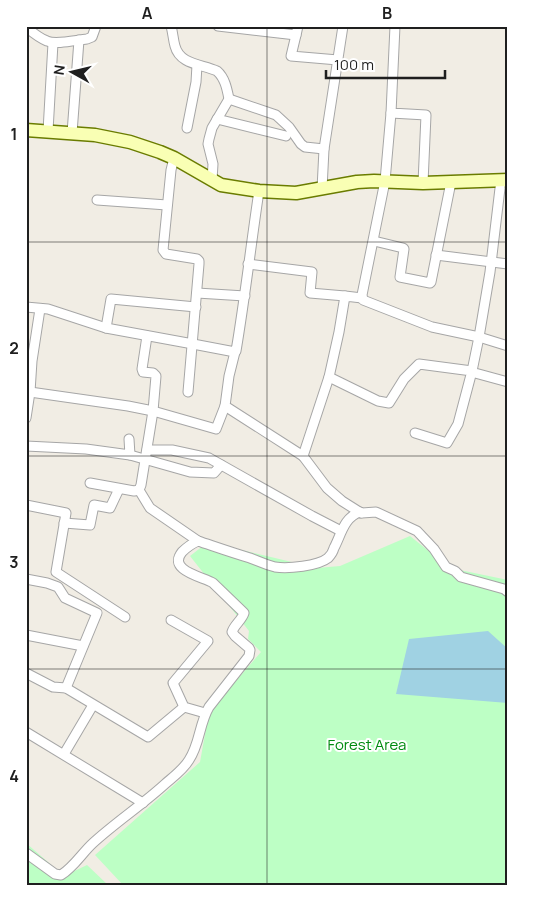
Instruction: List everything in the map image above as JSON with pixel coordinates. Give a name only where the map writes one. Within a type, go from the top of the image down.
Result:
[{"type":"street","points":[[26,27],[38,36],[53,43],[87,39],[92,37],[96,26]]},
{"type":"street","points":[[171,26],[177,52],[185,60],[212,69],[220,74],[229,99],[217,119],[208,144],[213,161],[212,180]]},
{"type":"street","points":[[218,26],[297,30],[291,56],[338,60]]},
{"type":"street","points":[[322,189],[324,149],[343,26]]},
{"type":"street","points":[[362,298],[385,181],[395,26]]},
{"type":"street","points":[[72,133],[78,40]]},
{"type":"street","points":[[48,131],[53,43]]},
{"type":"street","points":[[187,128],[196,82],[197,65]]},
{"type":"street","points":[[229,99],[276,115],[305,147],[324,149]]},
{"type":"street","points":[[390,113],[426,115],[423,183]]},
{"type":"street","points":[[217,119],[286,136]]},
{"type":"street","points":[[26,130],[104,136],[130,142],[174,158],[221,185],[259,191],[296,193],[357,182],[423,183],[504,180],[479,337],[458,424],[447,443],[416,433]]},
{"type":"street","points":[[174,158],[171,170],[163,250],[166,254],[194,258],[199,261],[188,392]]},
{"type":"street","points":[[374,241],[404,249],[400,275],[402,278],[430,283],[451,182]]},
{"type":"street","points":[[30,392],[128,406],[216,428],[225,406],[229,376],[234,352],[236,351],[259,191]]},
{"type":"street","points":[[97,200],[167,205]]},
{"type":"street","points":[[436,255],[508,264]]},
{"type":"street","points":[[248,264],[312,272],[310,293],[362,298],[366,302],[432,327],[479,337],[508,346]]},
{"type":"street","points":[[197,293],[245,296]]},
{"type":"street","points":[[303,456],[328,376],[339,332],[344,296]]},
{"type":"street","points":[[106,328],[111,299],[196,307]]},
{"type":"street","points":[[26,307],[48,309],[106,328],[234,352]]},
{"type":"street","points":[[26,418],[40,309]]},
{"type":"street","points":[[139,490],[147,455],[156,376],[143,372],[142,369],[147,336]]},
{"type":"street","points":[[328,376],[378,401],[388,403],[404,379],[419,364],[472,371],[508,382]]},
{"type":"street","points":[[225,406],[303,456],[326,488],[342,501],[362,513]]},
{"type":"street","points":[[129,439],[130,455]]},
{"type":"street","points":[[26,446],[86,449],[130,455],[147,455],[172,450],[209,458],[341,531]]},
{"type":"street","points":[[147,455],[190,472],[214,473],[221,465]]},
{"type":"street","points":[[90,483],[134,491],[139,490]]},
{"type":"street","points":[[64,524],[90,525],[94,504],[110,508],[119,488]]},
{"type":"street","points":[[139,490],[150,508],[198,541],[274,566],[306,565],[327,559],[332,553],[341,531],[349,518],[360,512],[376,512],[417,531],[446,567],[455,571],[461,577],[499,587],[508,592]]},
{"type":"street","points":[[26,505],[66,513],[56,572],[125,616]]},
{"type":"street","points":[[26,853],[55,874],[61,875],[64,873],[94,842],[143,803],[188,762],[194,753],[205,713],[249,656],[249,648],[232,632],[243,616],[242,610],[213,583],[186,572],[181,567],[179,562],[180,555],[188,546],[198,541]]},
{"type":"street","points":[[26,579],[58,587],[65,598],[97,612],[66,688]]},
{"type":"street","points":[[171,620],[208,641],[173,683],[184,707],[205,713]]},
{"type":"street","points":[[26,636],[83,646]]},
{"type":"street","points":[[26,673],[54,687],[66,688],[148,737],[184,707]]},
{"type":"street","points":[[64,754],[93,705]]},
{"type":"street","points":[[26,732],[143,803]]},
{"type":"green space","name":"Forest Area","points":[[410,536],[450,568],[508,580],[508,885],[123,885],[95,855],[200,762],[209,712],[261,652],[248,639],[249,631],[190,556],[208,542],[317,568],[340,566]]},
{"type":"green space","points":[[26,843],[64,876],[87,865],[108,885],[26,885]]},
{"type":"water","points":[[488,631],[508,649],[508,703],[396,694],[409,639]]}]
